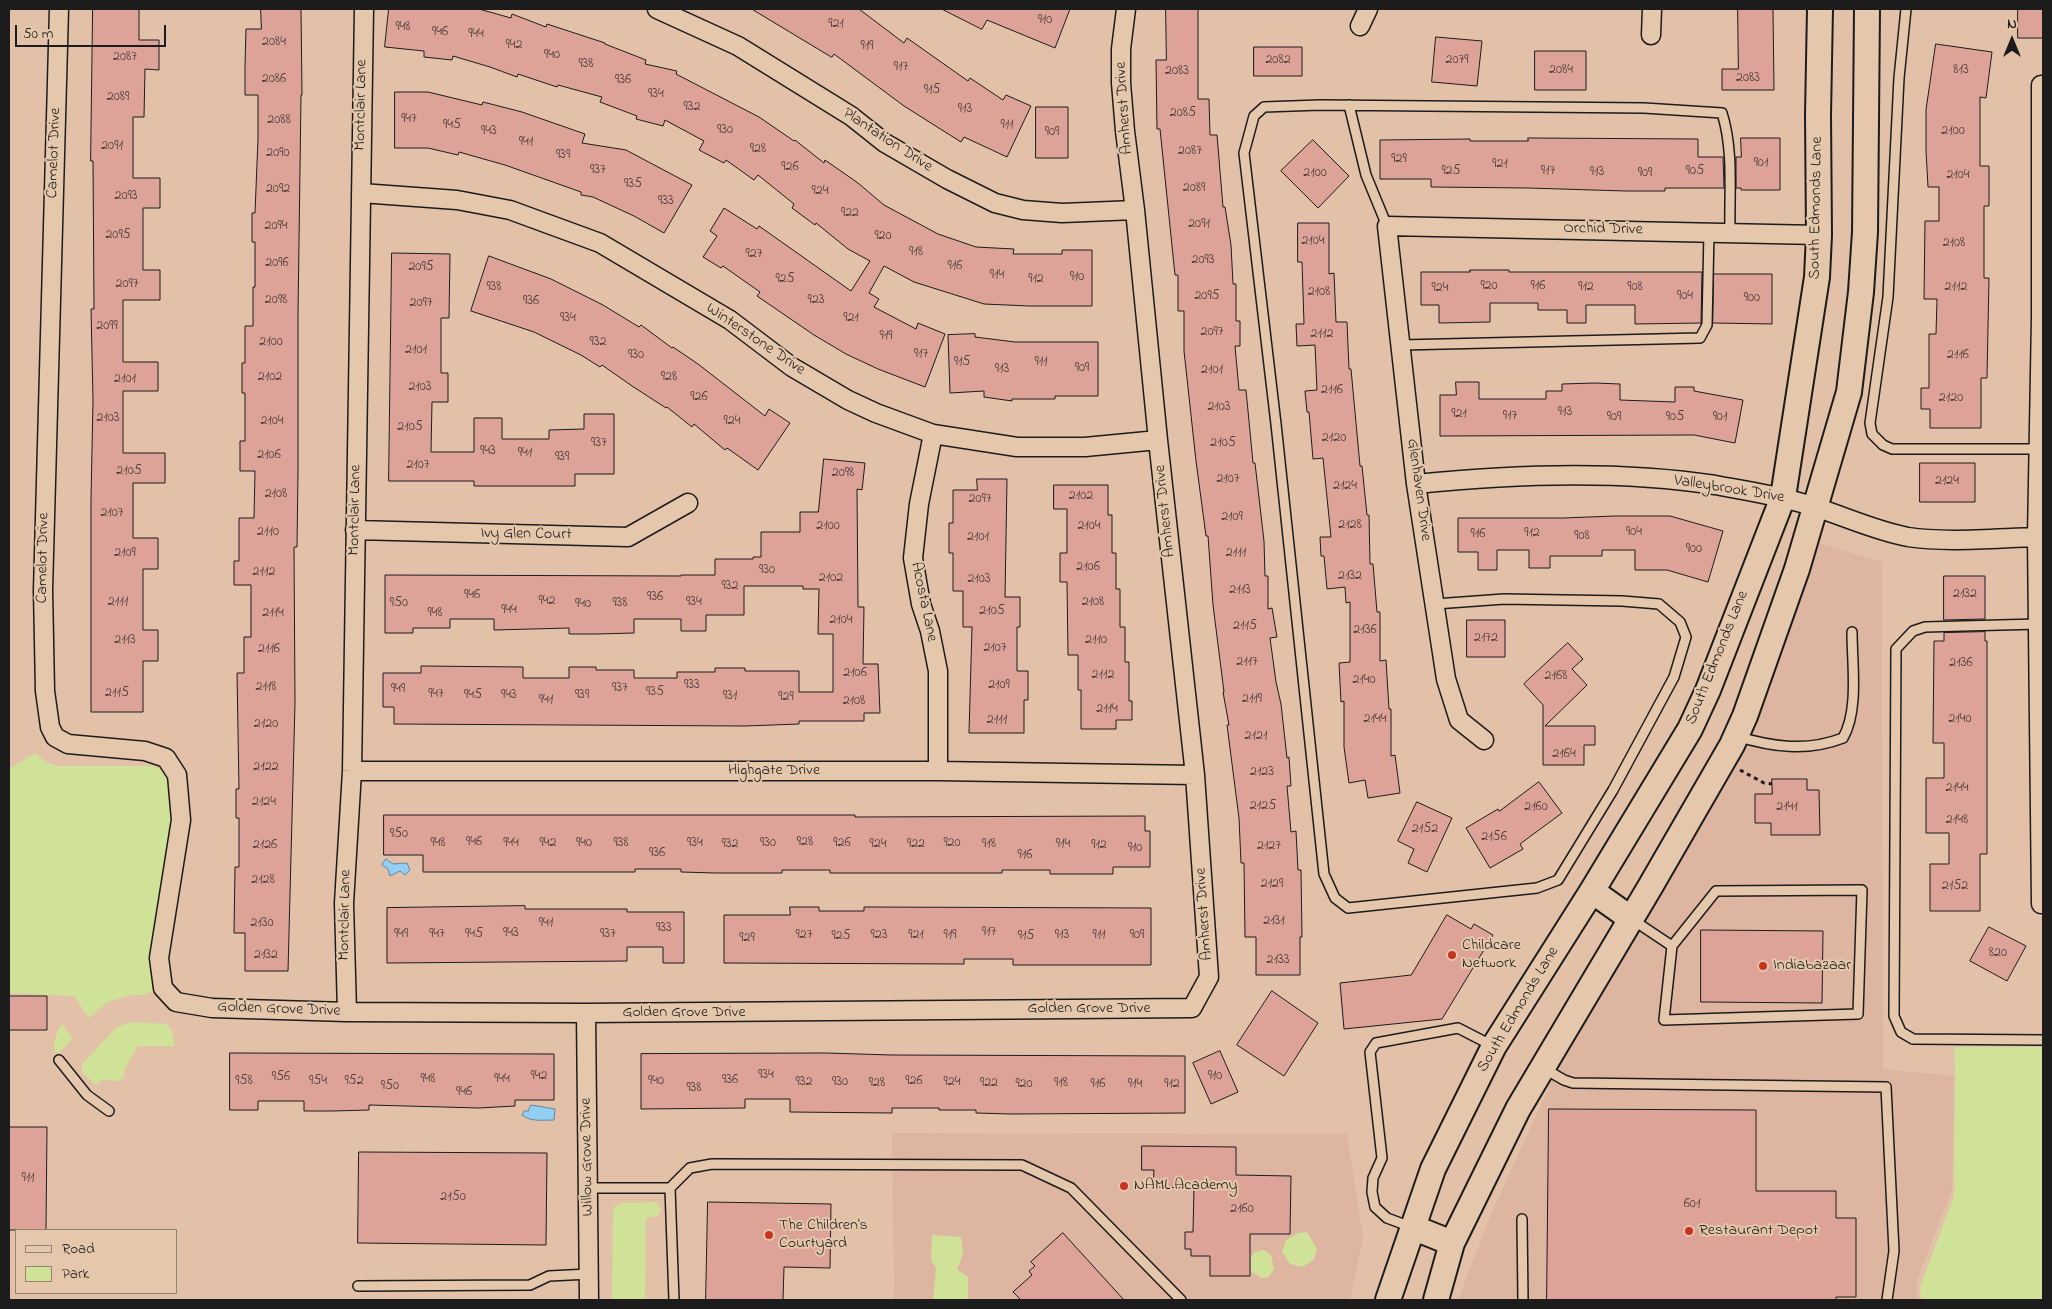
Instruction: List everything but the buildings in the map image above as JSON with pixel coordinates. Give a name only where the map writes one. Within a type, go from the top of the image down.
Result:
[{"type":"main road","name":"South Edmonds Lane","points":[[1388,1300],[1433,1169],[1494,1046],[1592,892],[1690,729],[1708,690],[1783,497],[1817,277],[1819,235],[1818,115],[1820,9]]},
{"type":"main road","points":[[1436,1300],[1452,1243],[1518,1109],[1650,887],[1746,716],[1797,569],[1849,392],[1861,292],[1865,232],[1867,9]]},
{"type":"main road","points":[[1592,892],[1630,918]]},
{"type":"main road","points":[[1412,1227],[1452,1243]]},
{"type":"street","name":"Camelot Drive","points":[[59,9],[43,590],[45,691],[50,727],[55,737],[68,744],[145,751],[166,758],[177,775],[181,820],[160,958],[163,988],[176,1002]]},
{"type":"street","name":"Montclair Lane","points":[[347,1012],[344,903],[352,771],[364,9]]},
{"type":"street","name":"Plantation Drive","points":[[657,9],[738,46],[851,116],[885,143],[947,180],[995,203],[1023,210],[1062,213],[1135,210]]},
{"type":"street","name":"Amherst Drive","points":[[1126,9],[1121,50],[1121,82],[1125,131],[1135,210],[1194,775],[1209,977],[1192,1008]]},
{"type":"street","points":[[1360,26],[1368,9]]},
{"type":"street","points":[[1651,35],[1652,9]]},
{"type":"street","points":[[2042,84],[2042,317],[2037,537],[2042,904]]},
{"type":"street","name":"Winterstone Drive","points":[[361,193],[457,200],[510,210],[600,243],[730,320],[792,367],[848,400],[876,414],[933,434],[1017,447],[1085,447],[1158,440]]},
{"type":"street","name":"Orchid Drive","points":[[1387,226],[1819,235]]},
{"type":"street","name":"Glenhaven Drive","points":[[1387,226],[1416,484],[1446,679],[1459,720],[1484,740]]},
{"type":"street","name":"Acosta Lane","points":[[933,434],[918,504],[913,558],[921,604],[930,631],[938,671],[938,771]]},
{"type":"street","name":"Valleybrook Drive","points":[[1416,484],[1474,478],[1532,476],[1650,478],[1713,485],[1783,497],[1885,532],[1910,537],[1937,539],[2037,537]]},
{"type":"street","name":"Ivy Glen Court","points":[[355,530],[628,537],[688,503]]},
{"type":"street","name":"Highgate Drive","points":[[352,771],[938,771],[1194,775]]},
{"type":"street","name":"Golden Grove Drive","points":[[176,1002],[212,1008],[347,1012],[586,1014],[1192,1008]]},
{"type":"street","name":"Willow Grove Drive","points":[[586,1014],[589,1300]]},
{"type":"lane","points":[[1906,9],[1899,78],[1888,298],[1872,402],[1870,424],[1872,434],[1883,445],[1892,448],[2039,449]]},
{"type":"lane","points":[[1350,105],[1366,175],[1387,226]]},
{"type":"lane","points":[[1435,604],[1504,599],[1622,601],[1659,604],[1680,622],[1686,637],[1674,677],[1613,790],[1558,880],[1537,888],[1348,908],[1335,898],[1324,874],[1278,443],[1244,153],[1254,116],[1264,107],[1350,105],[1644,108],[1722,113],[1726,125],[1729,149],[1730,233]]},
{"type":"lane","points":[[1401,345],[1700,338],[1707,324],[1709,232]]},
{"type":"lane","points":[[2038,624],[1925,627],[1913,631],[1896,649],[1894,1016],[1901,1032],[1913,1039],[2043,1040]]},
{"type":"lane","points":[[1736,736],[1766,745],[1802,747],[1830,743],[1844,738],[1852,713],[1852,632]]},
{"type":"lane","points":[[1862,890],[1858,1014],[1664,1020],[1672,946],[1716,891],[1862,890]]},
{"type":"lane","points":[[1630,918],[1672,946]]},
{"type":"lane","points":[[1412,1227],[1388,1218],[1375,1207],[1372,1192],[1373,1178],[1382,1158],[1370,1052],[1376,1042],[1458,1028],[1494,1046]]},
{"type":"lane","points":[[59,1060],[87,1095],[109,1111]]},
{"type":"lane","points":[[1542,1068],[1573,1083],[1886,1087],[1894,1251],[1887,1300]]},
{"type":"lane","points":[[589,1188],[670,1188],[690,1168],[712,1164],[1022,1165],[1048,1179],[1071,1188],[1181,1300]]},
{"type":"lane","points":[[670,1188],[674,1300]]},
{"type":"lane","points":[[1522,1219],[1523,1300]]},
{"type":"lane","points":[[358,1286],[530,1285],[549,1276],[589,1274]]},
{"type":"path","points":[[1738,768],[1764,783],[1772,784]]},
{"type":"shaded area","points":[[1819,543],[1882,562],[1883,1069],[1954,1076],[1952,1189],[1917,1280],[1917,1300],[1458,1300],[1492,1212],[1573,1035],[1717,797]]},
{"type":"shaded area","name":"NAML Academy","points":[[892,1133],[1347,1134],[1363,1238],[1350,1300],[894,1300]]},
{"type":"green space","points":[[35,753],[47,763],[58,766],[153,766],[163,771],[171,785],[173,803],[171,849],[158,979],[154,990],[144,995],[130,995],[108,1002],[89,1018],[74,996],[9,993],[9,769]]},
{"type":"green space","points":[[130,1022],[167,1024],[172,1031],[175,1046],[138,1046],[124,1070],[124,1077],[118,1081],[102,1080],[96,1085],[82,1072],[82,1064],[116,1028]]},
{"type":"green space","points":[[62,1024],[72,1037],[69,1043],[58,1053],[54,1051],[54,1044]]},
{"type":"green space","points":[[1954,1047],[2043,1047],[2043,1300],[1921,1300],[1920,1287],[1954,1196]]},
{"type":"green space","points":[[656,1202],[661,1209],[658,1216],[646,1218],[645,1300],[612,1300],[613,1212],[615,1206],[623,1203]]},
{"type":"green space","points":[[1307,1232],[1317,1249],[1314,1260],[1302,1267],[1290,1264],[1282,1252],[1286,1240],[1298,1233]]},
{"type":"green space","points":[[932,1235],[961,1237],[963,1254],[957,1269],[968,1277],[968,1300],[933,1300],[936,1268],[931,1260]]},
{"type":"green space","points":[[1264,1250],[1271,1255],[1274,1269],[1269,1277],[1261,1278],[1251,1271],[1251,1257],[1255,1252]]},
{"type":"water","points":[[386,859],[393,864],[407,863],[410,870],[405,875],[400,871],[390,876],[388,869],[382,865]]},
{"type":"water","points":[[531,1105],[555,1109],[554,1120],[533,1120],[522,1115],[524,1111],[528,1111]]},
{"type":"place","name":"Childcare Network","points":[[1452,955]]},
{"type":"place","name":"Indiabazaar","points":[[1763,966]]},
{"type":"place","name":"NAML Academy","points":[[1124,1186]]},
{"type":"place","name":"Restaurant Depot","points":[[1689,1231]]},
{"type":"place","name":"The Children's Courtyard","points":[[769,1235]]}]
